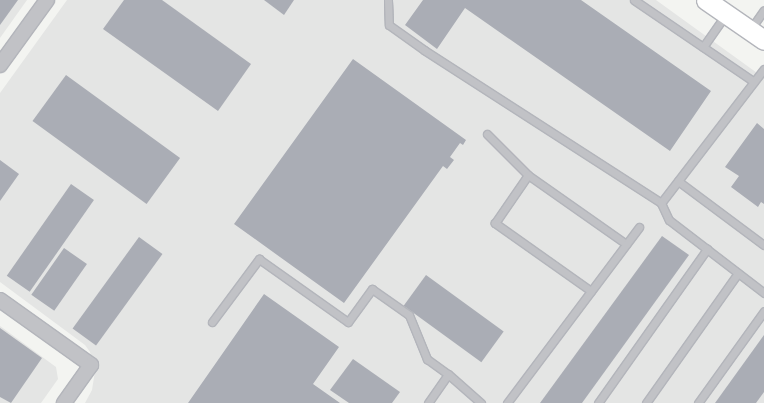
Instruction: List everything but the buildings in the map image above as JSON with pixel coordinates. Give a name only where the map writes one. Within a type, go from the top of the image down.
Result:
[{"type":"main road","points":[[706,0],[757,35]]},
{"type":"street","points":[[0,65],[47,0]]},
{"type":"street","points":[[0,300],[91,365],[64,403]]},
{"type":"lane","points":[[388,0],[389,25],[424,50],[662,203],[669,220],[764,293]]},
{"type":"lane","points":[[634,0],[754,82]]},
{"type":"lane","points":[[757,35],[764,10]]},
{"type":"lane","points":[[703,47],[726,14]]},
{"type":"lane","points":[[662,203],[764,69]]},
{"type":"lane","points":[[487,134],[528,175],[626,244]]},
{"type":"lane","points":[[528,175],[495,223],[591,291]]},
{"type":"lane","points":[[678,181],[764,245]]},
{"type":"lane","points":[[507,403],[639,227]]},
{"type":"lane","points":[[598,403],[707,249]]},
{"type":"lane","points":[[212,322],[259,259],[348,322],[372,289],[409,316],[427,359],[448,374],[481,403]]},
{"type":"lane","points":[[646,403],[738,273]]},
{"type":"lane","points":[[698,403],[764,311]]},
{"type":"lane","points":[[428,403],[448,374]]},
{"type":"shaded area","points":[[0,0],[27,0],[0,38]]},
{"type":"shaded area","points":[[67,0],[656,0],[764,78],[764,403],[85,403],[92,390],[95,371],[90,352],[85,345],[0,282],[0,93]]},
{"type":"shaded area","points":[[0,326],[56,367],[58,379],[41,403],[0,403]]}]
